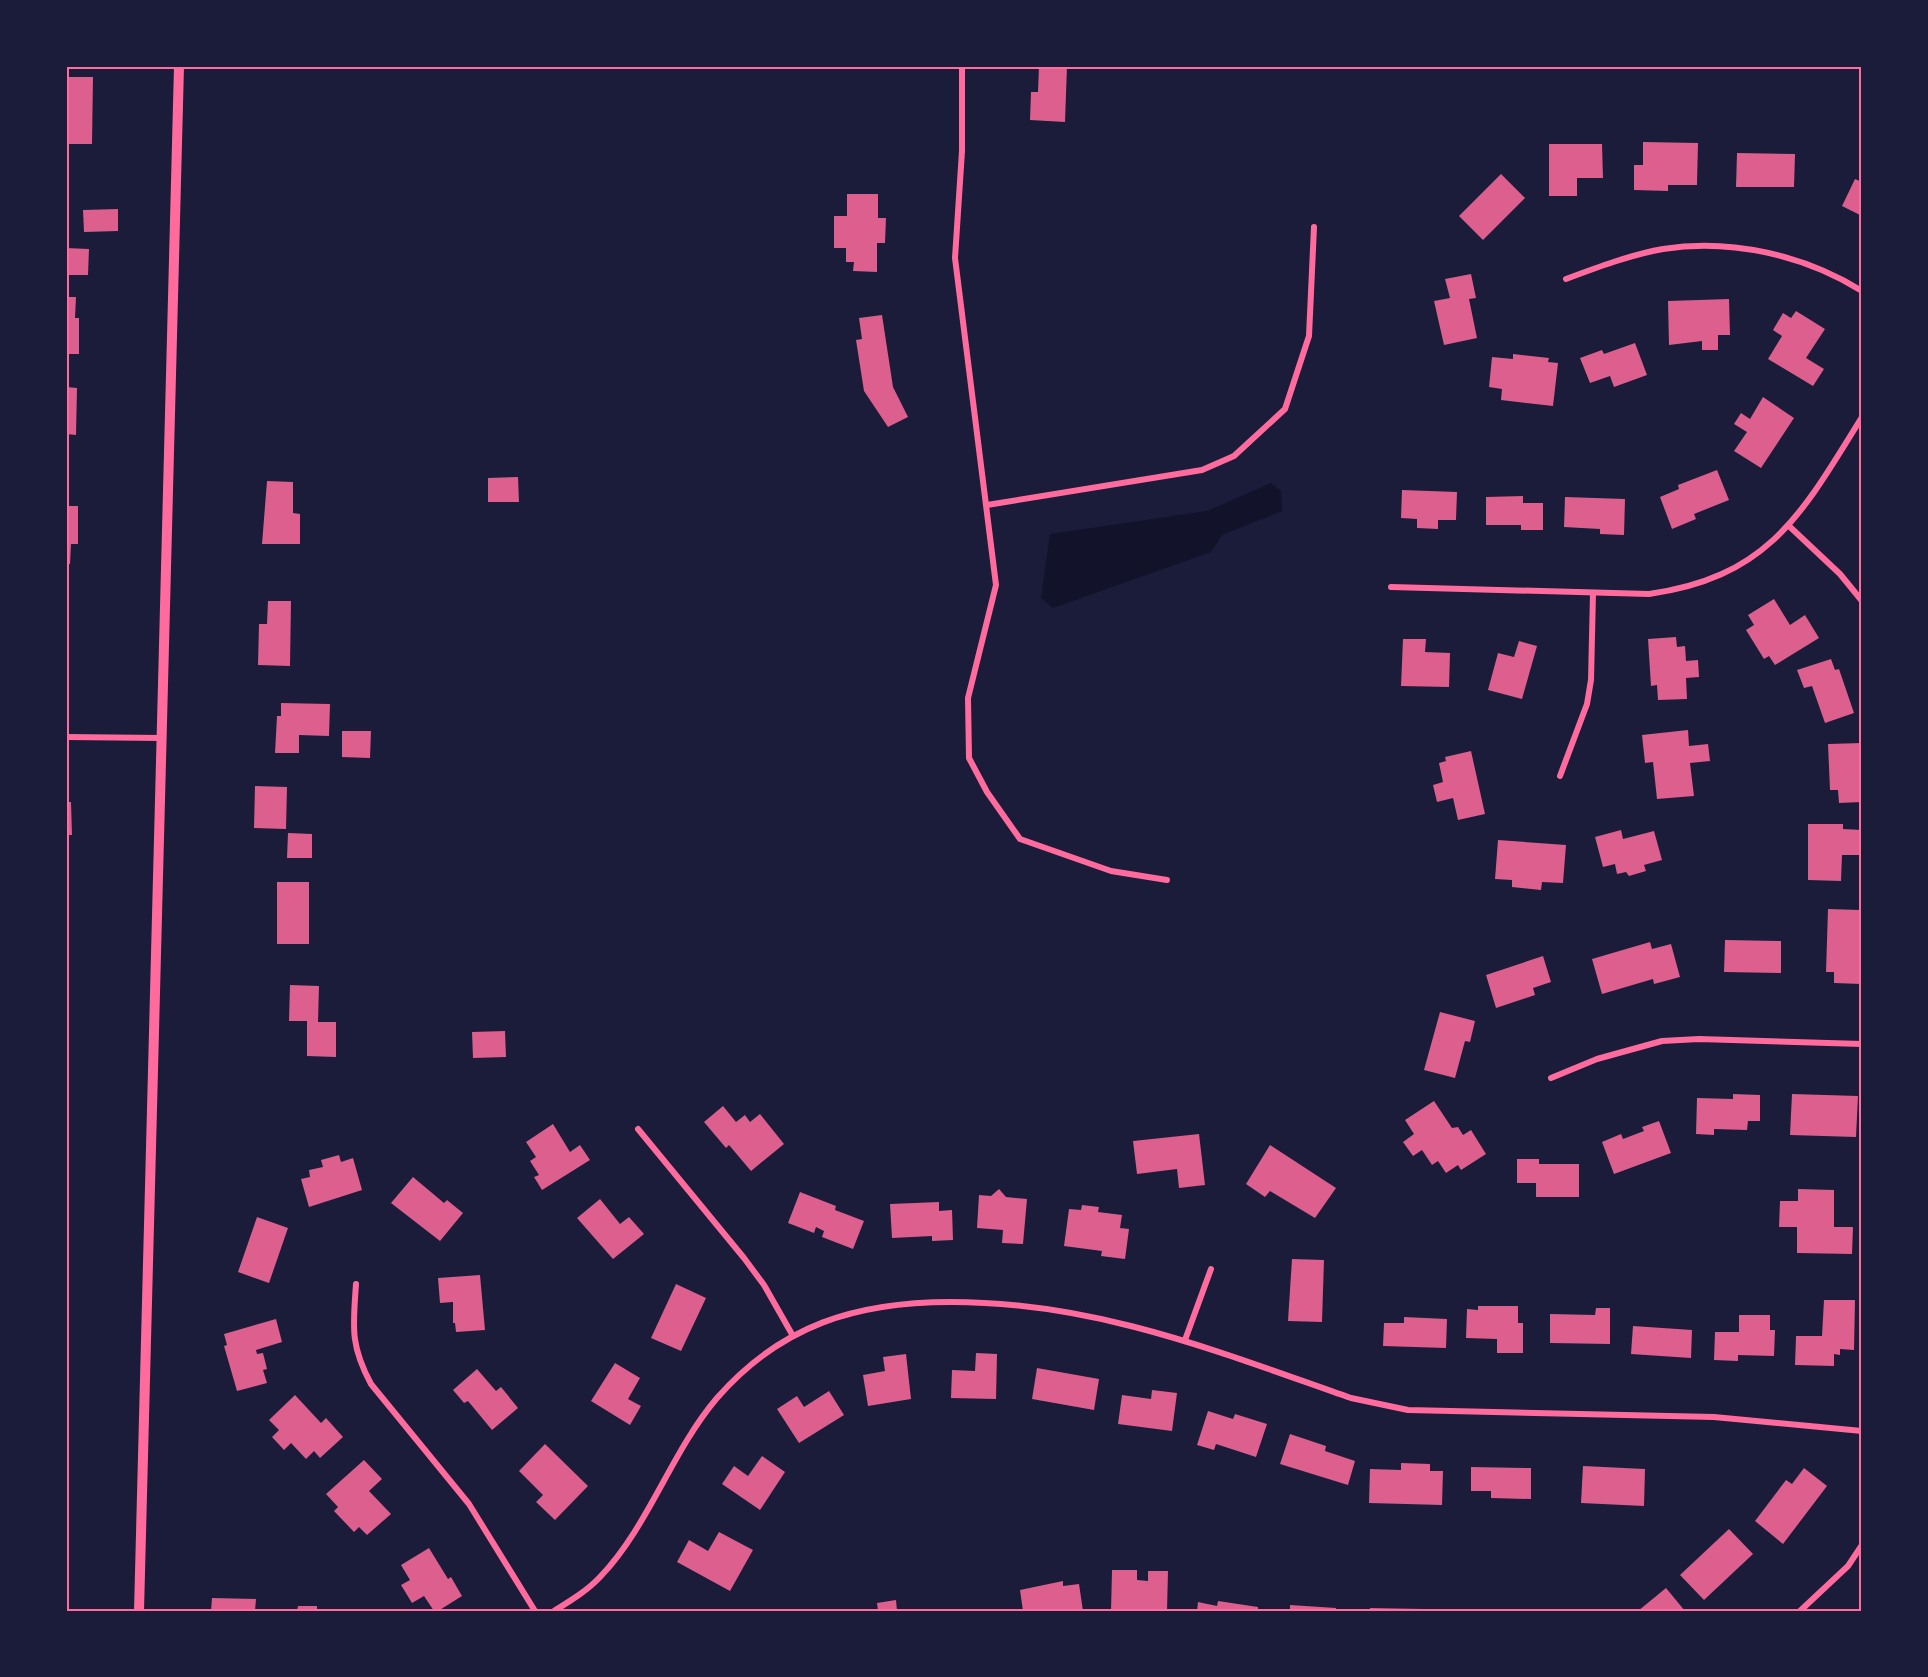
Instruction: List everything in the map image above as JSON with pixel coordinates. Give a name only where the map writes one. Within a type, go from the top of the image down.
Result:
[{"type":"street","points":[[139,1611],[179,66]]},
{"type":"street","points":[[962,66],[962,151],[955,258],[996,585],[968,698],[969,758],[987,792],[1020,839],[1112,871],[1167,880]]},
{"type":"street","points":[[987,505],[1202,470],[1234,456],[1285,409],[1309,336],[1314,227]]},
{"type":"street","points":[[1566,279],[1634,256],[1665,249],[1703,246],[1770,253],[1808,264],[1862,291]]},
{"type":"street","points":[[1391,587],[1649,594],[1678,590],[1708,581],[1760,553],[1789,526],[1813,496],[1862,417]]},
{"type":"street","points":[[1789,526],[1840,574],[1862,601]]},
{"type":"street","points":[[1560,776],[1587,704],[1591,680],[1593,593]]},
{"type":"street","points":[[66,737],[162,738]]},
{"type":"street","points":[[1551,1078],[1598,1059],[1662,1041],[1862,1044]]},
{"type":"street","points":[[638,1129],[750,1267],[793,1336]]},
{"type":"street","points":[[1185,1340],[1211,1269]]},
{"type":"street","points":[[356,1284],[353,1336],[361,1365],[371,1384],[469,1504],[534,1611]]},
{"type":"street","points":[[554,1611],[581,1594],[609,1567],[717,1398],[740,1373],[793,1336],[826,1319],[859,1310],[930,1302],[975,1302],[1079,1312],[1185,1340],[1351,1398],[1390,1407],[1714,1417],[1862,1431]]},
{"type":"street","points":[[1800,1611],[1848,1566],[1862,1545]]},
{"type":"shaded area","points":[[1271,483],[1281,491],[1282,511],[1222,535],[1211,552],[1053,608],[1041,598],[1050,534],[1207,511]]},
{"type":"building","points":[[1039,66],[1067,66],[1065,122],[1030,120],[1031,92],[1038,92]]},
{"type":"building","points":[[66,77],[93,77],[92,144],[66,144]]},
{"type":"building","points":[[1643,142],[1698,143],[1697,185],[1668,185],[1668,191],[1634,190],[1634,165],[1643,165]]},
{"type":"building","points":[[1549,144],[1602,144],[1603,178],[1577,178],[1577,196],[1549,196]]},
{"type":"building","points":[[1737,153],[1795,154],[1794,187],[1736,187]]},
{"type":"building","points":[[1501,174],[1525,198],[1483,240],[1459,216]]},
{"type":"building","points":[[1855,179],[1862,182],[1862,216],[1842,206]]},
{"type":"building","points":[[847,194],[878,194],[878,218],[886,218],[885,243],[877,243],[877,272],[853,271],[854,262],[846,262],[846,248],[834,248],[834,216],[847,216]]},
{"type":"building","points":[[118,209],[118,231],[84,232],[83,210]]},
{"type":"building","points":[[66,248],[89,249],[88,275],[66,275]]},
{"type":"building","points":[[1471,274],[1476,298],[1469,299],[1477,338],[1444,345],[1434,301],[1450,298],[1445,279]]},
{"type":"building","points":[[66,297],[76,297],[75,318],[79,318],[79,354],[66,354]]},
{"type":"building","points":[[1729,299],[1730,335],[1718,335],[1718,350],[1702,350],[1702,341],[1669,345],[1668,301]]},
{"type":"building","points":[[1796,311],[1825,329],[1806,358],[1824,369],[1813,386],[1768,359],[1782,336],[1773,330],[1783,313],[1791,318]]},
{"type":"building","points":[[882,315],[893,387],[908,417],[888,427],[864,391],[856,340],[862,339],[859,318]]},
{"type":"building","points":[[1635,343],[1647,375],[1614,387],[1610,376],[1590,383],[1580,358],[1602,350],[1604,354]]},
{"type":"building","points":[[1513,354],[1549,358],[1548,362],[1558,363],[1553,406],[1501,400],[1502,389],[1489,387],[1492,357],[1513,359]]},
{"type":"building","points":[[66,387],[77,388],[76,435],[66,434]]},
{"type":"building","points":[[1763,397],[1794,418],[1761,468],[1734,451],[1747,432],[1734,424],[1741,413],[1750,419]]},
{"type":"building","points":[[1717,470],[1729,500],[1694,514],[1696,519],[1672,529],[1660,497],[1679,489],[1678,485]]},
{"type":"building","points":[[518,477],[519,502],[488,502],[488,478]]},
{"type":"building","points":[[267,481],[293,482],[293,513],[300,514],[300,544],[262,544]]},
{"type":"building","points":[[1402,490],[1457,492],[1456,520],[1438,520],[1438,529],[1417,528],[1417,519],[1401,518]]},
{"type":"building","points":[[1523,496],[1523,503],[1543,503],[1543,530],[1521,530],[1521,525],[1486,525],[1486,497]]},
{"type":"building","points":[[1565,497],[1625,499],[1624,535],[1600,534],[1600,529],[1564,527]]},
{"type":"building","points":[[66,506],[78,506],[78,544],[71,544],[70,564],[66,564]]},
{"type":"building","points":[[1774,599],[1790,625],[1805,615],[1819,638],[1775,665],[1769,656],[1764,659],[1746,630],[1754,625],[1748,615]]},
{"type":"building","points":[[268,601],[291,601],[290,666],[258,665],[259,624],[267,624]]},
{"type":"building","points":[[1676,637],[1677,647],[1685,646],[1686,661],[1698,660],[1699,677],[1686,678],[1687,699],[1658,700],[1657,685],[1651,686],[1648,639]]},
{"type":"building","points":[[1403,639],[1426,639],[1425,652],[1450,653],[1449,687],[1401,686]]},
{"type":"building","points":[[1519,641],[1537,646],[1522,699],[1488,690],[1498,653],[1514,657]]},
{"type":"building","points":[[1831,659],[1835,670],[1839,669],[1854,713],[1825,723],[1812,686],[1804,688],[1797,670]]},
{"type":"building","points":[[281,703],[330,704],[329,736],[299,735],[299,753],[275,753],[277,716],[281,716]]},
{"type":"building","points":[[1688,730],[1689,746],[1708,744],[1710,761],[1690,763],[1694,796],[1657,799],[1653,762],[1645,763],[1642,735]]},
{"type":"building","points":[[342,731],[371,731],[370,758],[342,757]]},
{"type":"building","points":[[1862,743],[1862,802],[1839,803],[1838,790],[1830,790],[1828,744]]},
{"type":"building","points":[[1471,751],[1485,814],[1458,820],[1453,798],[1437,802],[1433,785],[1443,782],[1439,763],[1446,761],[1445,757]]},
{"type":"building","points":[[255,786],[287,787],[286,829],[254,828]]},
{"type":"building","points":[[66,802],[71,802],[72,835],[66,835]]},
{"type":"building","points":[[1808,824],[1843,824],[1843,829],[1862,830],[1862,855],[1842,855],[1841,881],[1808,880]]},
{"type":"building","points":[[1621,830],[1623,839],[1654,831],[1662,860],[1644,865],[1646,871],[1629,876],[1626,872],[1617,874],[1615,864],[1603,867],[1595,837]]},
{"type":"building","points":[[288,833],[312,834],[312,858],[287,858]]},
{"type":"building","points":[[1498,840],[1566,845],[1563,883],[1542,882],[1541,890],[1512,887],[1512,880],[1495,879]]},
{"type":"building","points":[[277,882],[309,882],[309,944],[277,944]]},
{"type":"building","points":[[1828,909],[1860,910],[1861,984],[1834,983],[1834,972],[1826,972]]},
{"type":"building","points":[[1725,940],[1781,941],[1781,973],[1724,972]]},
{"type":"building","points":[[1650,942],[1652,949],[1671,944],[1680,977],[1654,984],[1653,979],[1602,994],[1592,959]]},
{"type":"building","points":[[1543,956],[1551,982],[1533,988],[1535,995],[1496,1008],[1486,975]]},
{"type":"building","points":[[290,985],[319,986],[318,1022],[336,1022],[336,1057],[307,1056],[307,1021],[289,1021]]},
{"type":"building","points":[[1440,1012],[1475,1021],[1470,1042],[1465,1041],[1455,1078],[1424,1070]]},
{"type":"building","points":[[505,1031],[506,1057],[473,1058],[472,1032]]},
{"type":"building","points":[[1733,1094],[1760,1095],[1760,1121],[1748,1121],[1747,1130],[1714,1129],[1714,1135],[1696,1134],[1697,1098],[1733,1099]]},
{"type":"building","points":[[1792,1094],[1858,1096],[1856,1137],[1790,1135]]},
{"type":"building","points":[[1434,1101],[1452,1128],[1458,1127],[1463,1135],[1471,1130],[1486,1154],[1461,1170],[1458,1165],[1446,1173],[1438,1161],[1432,1165],[1422,1150],[1413,1156],[1403,1142],[1414,1134],[1405,1120]]},
{"type":"building","points":[[723,1106],[736,1122],[745,1115],[750,1122],[760,1114],[784,1144],[751,1171],[729,1145],[726,1148],[704,1122]]},
{"type":"building","points":[[1659,1121],[1671,1153],[1614,1174],[1602,1142],[1621,1134],[1623,1139],[1644,1131],[1642,1127]]},
{"type":"building","points":[[553,1124],[570,1152],[580,1145],[590,1160],[542,1190],[534,1177],[539,1175],[530,1161],[536,1157],[526,1142]]},
{"type":"building","points":[[1199,1134],[1205,1185],[1179,1188],[1177,1169],[1137,1174],[1133,1141]]},
{"type":"building","points":[[1270,1145],[1336,1188],[1315,1218],[1270,1191],[1265,1197],[1246,1184]]},
{"type":"building","points":[[339,1155],[341,1162],[353,1158],[362,1190],[309,1207],[301,1179],[310,1177],[309,1170],[323,1167],[321,1160]]},
{"type":"building","points":[[1517,1159],[1539,1159],[1539,1164],[1579,1164],[1579,1197],[1536,1197],[1536,1183],[1517,1183]]},
{"type":"building","points":[[413,1177],[444,1203],[447,1200],[463,1213],[440,1241],[391,1203]]},
{"type":"building","points":[[999,1189],[1006,1197],[1027,1199],[1023,1244],[1002,1243],[1003,1230],[977,1228],[979,1195],[991,1196]]},
{"type":"building","points":[[1798,1189],[1834,1190],[1834,1227],[1853,1227],[1852,1254],[1797,1253],[1797,1227],[1779,1227],[1780,1201],[1798,1201]]},
{"type":"building","points":[[800,1192],[836,1206],[835,1210],[864,1221],[853,1249],[822,1237],[824,1231],[816,1227],[814,1233],[788,1223]]},
{"type":"building","points":[[600,1199],[620,1224],[629,1217],[644,1234],[613,1259],[577,1218]]},
{"type":"building","points":[[939,1202],[939,1211],[952,1210],[953,1240],[932,1241],[932,1236],[892,1238],[890,1204]]},
{"type":"building","points":[[1082,1205],[1099,1207],[1098,1212],[1122,1215],[1120,1228],[1129,1229],[1125,1259],[1101,1256],[1102,1251],[1064,1246],[1069,1209],[1081,1210]]},
{"type":"building","points":[[257,1217],[288,1228],[269,1283],[238,1272]]},
{"type":"building","points":[[1292,1259],[1324,1260],[1322,1322],[1288,1321]]},
{"type":"building","points":[[480,1275],[485,1330],[456,1332],[455,1323],[453,1323],[453,1302],[440,1303],[438,1278]]},
{"type":"building","points":[[676,1284],[706,1298],[681,1351],[651,1338]]},
{"type":"building","points":[[1824,1300],[1855,1300],[1854,1350],[1840,1349],[1840,1355],[1834,1354],[1834,1366],[1795,1365],[1796,1336],[1822,1336]]},
{"type":"building","points":[[1478,1306],[1518,1306],[1518,1323],[1523,1323],[1523,1353],[1497,1353],[1497,1339],[1466,1338],[1467,1309],[1478,1310]]},
{"type":"building","points":[[1596,1308],[1610,1308],[1610,1344],[1550,1343],[1550,1314],[1595,1315]]},
{"type":"building","points":[[1739,1315],[1770,1315],[1770,1330],[1775,1330],[1774,1356],[1738,1355],[1738,1361],[1714,1360],[1715,1332],[1739,1332]]},
{"type":"building","points":[[1404,1317],[1447,1319],[1446,1348],[1383,1346],[1384,1323],[1404,1323]]},
{"type":"building","points":[[276,1319],[282,1342],[256,1350],[257,1354],[263,1353],[267,1369],[263,1370],[267,1383],[237,1391],[224,1346],[227,1345],[224,1334]]},
{"type":"building","points":[[1633,1326],[1692,1330],[1691,1358],[1631,1354]]},
{"type":"building","points":[[976,1353],[997,1354],[996,1399],[951,1398],[952,1370],[975,1371]]},
{"type":"building","points":[[906,1354],[911,1399],[868,1406],[863,1375],[885,1371],[883,1357]]},
{"type":"building","points":[[615,1363],[640,1378],[628,1399],[641,1406],[630,1425],[591,1401]]},
{"type":"building","points":[[1037,1368],[1099,1379],[1094,1410],[1032,1399]]},
{"type":"building","points":[[477,1369],[496,1391],[501,1387],[518,1408],[492,1430],[468,1401],[464,1403],[453,1390]]},
{"type":"building","points":[[1152,1390],[1177,1393],[1172,1431],[1118,1424],[1122,1395],[1151,1399]]},
{"type":"building","points":[[829,1391],[844,1415],[799,1443],[777,1409],[797,1396],[804,1407]]},
{"type":"building","points":[[295,1395],[321,1423],[326,1418],[343,1437],[320,1458],[314,1451],[306,1459],[291,1443],[284,1450],[272,1437],[279,1430],[269,1420]]},
{"type":"building","points":[[1208,1411],[1233,1419],[1235,1414],[1267,1424],[1256,1457],[1216,1444],[1214,1450],[1197,1445]]},
{"type":"building","points":[[1290,1434],[1326,1446],[1325,1451],[1355,1461],[1348,1485],[1280,1464]]},
{"type":"building","points":[[545,1444],[588,1486],[555,1520],[536,1502],[543,1495],[519,1471]]},
{"type":"building","points":[[762,1456],[785,1472],[760,1510],[722,1484],[734,1466],[748,1476]]},
{"type":"building","points":[[364,1460],[382,1479],[369,1491],[391,1514],[367,1535],[359,1527],[354,1532],[334,1511],[338,1507],[326,1494]]},
{"type":"building","points":[[1401,1463],[1430,1464],[1430,1471],[1443,1471],[1442,1505],[1369,1503],[1370,1469],[1401,1470]]},
{"type":"building","points":[[1583,1466],[1645,1469],[1644,1506],[1581,1503]]},
{"type":"building","points":[[1471,1467],[1531,1468],[1531,1499],[1491,1498],[1491,1491],[1471,1491]]},
{"type":"building","points":[[1804,1468],[1827,1486],[1783,1544],[1755,1521],[1786,1480],[1792,1484]]},
{"type":"building","points":[[1729,1529],[1753,1554],[1704,1600],[1680,1575]]},
{"type":"building","points":[[719,1532],[753,1550],[730,1591],[677,1562],[689,1540],[708,1551]]},
{"type":"building","points":[[429,1548],[448,1579],[451,1577],[462,1596],[438,1611],[434,1611],[424,1596],[412,1603],[401,1585],[410,1580],[401,1565]]},
{"type":"building","points":[[1112,1570],[1137,1570],[1137,1580],[1148,1581],[1148,1571],[1168,1571],[1167,1611],[1111,1611]]},
{"type":"building","points":[[1063,1581],[1063,1586],[1079,1584],[1083,1611],[1023,1611],[1020,1590]]},
{"type":"building","points":[[1666,1588],[1685,1611],[1638,1611]]},
{"type":"building","points":[[212,1598],[256,1599],[255,1611],[211,1611]]},
{"type":"building","points":[[896,1600],[897,1611],[878,1611],[877,1603]]},
{"type":"building","points":[[1218,1601],[1258,1607],[1258,1611],[1197,1611],[1198,1602],[1217,1606]]},
{"type":"building","points":[[1290,1605],[1336,1608],[1336,1611],[1290,1611]]},
{"type":"building","points":[[298,1606],[317,1606],[317,1611],[297,1611]]},
{"type":"building","points":[[1370,1608],[1424,1609],[1424,1611],[1370,1611]]}]
